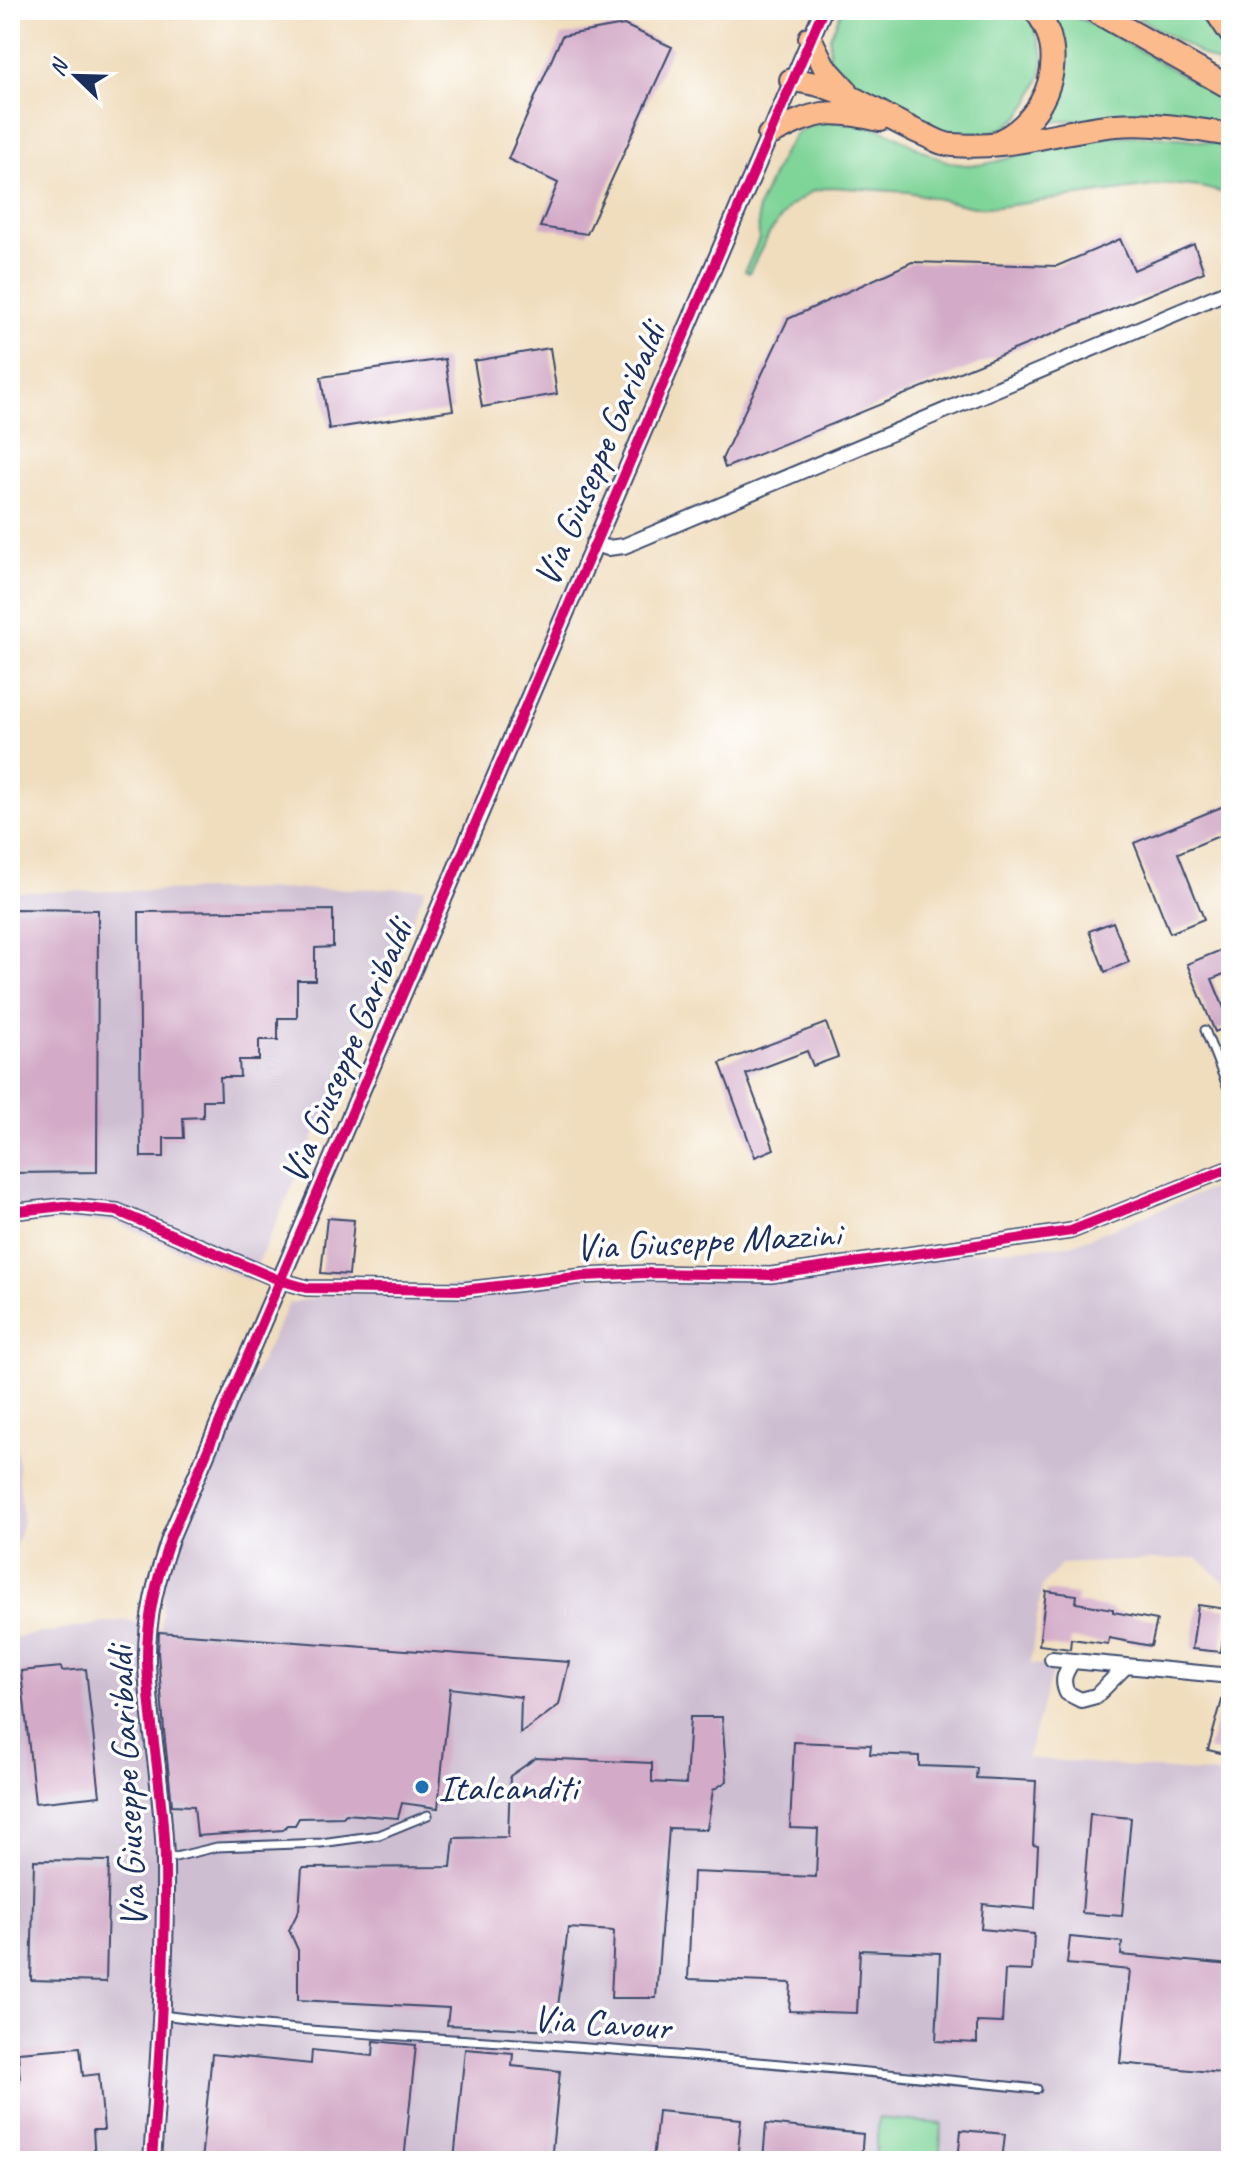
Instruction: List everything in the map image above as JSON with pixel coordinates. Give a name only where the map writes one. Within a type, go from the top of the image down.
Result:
[{"type":"highway","points":[[988,146],[1016,133],[1035,115],[1049,86],[1053,54],[1046,23],[1035,10]]},
{"type":"highway","points":[[1093,10],[1231,88]]},
{"type":"highway","points":[[1215,10],[1231,34]]},
{"type":"highway","points":[[810,38],[824,66],[853,97]]},
{"type":"highway","points":[[791,80],[819,83],[853,97],[900,125],[949,145],[988,146],[1115,125],[1171,125],[1231,135]]},
{"type":"highway","points":[[791,80],[829,112]]},
{"type":"highway","points":[[769,135],[798,121],[829,112],[848,113],[900,125]]},
{"type":"street","name":"Via Giuseppe Garibaldi","points":[[152,2161],[162,2015],[165,1860],[147,1661],[149,1623],[157,1579],[171,1536],[279,1280],[322,1186],[823,10]]},
{"type":"street","points":[[593,544],[608,548],[624,546],[1231,290]]},
{"type":"street","name":"Via Giuseppe Mazzini","points":[[10,1212],[63,1206],[117,1211],[279,1280],[307,1288],[463,1290],[584,1276],[647,1273],[771,1275],[1071,1231],[1229,1170]]},
{"type":"street","points":[[1052,1659],[1231,1676]]},
{"type":"street","points":[[1072,1662],[1064,1673],[1063,1684],[1067,1693],[1081,1700],[1096,1696],[1124,1668]]},
{"type":"lane","points":[[1205,1030],[1231,1096]]},
{"type":"lane","points":[[165,1860],[217,1847],[321,1843],[379,1835],[428,1815]]},
{"type":"lane","name":"Via Cavour","points":[[162,2015],[872,2072],[1037,2089]]},
{"type":"shaded area","points":[[426,888],[250,1281],[115,1222],[13,1223],[10,1226],[10,892]]},
{"type":"shaded area","points":[[1231,1181],[1231,1588],[1197,1558],[1062,1564],[1042,1586],[1030,1664],[1054,1666],[1027,1758],[1231,1775],[1231,2161],[10,2161],[10,1638],[125,1620],[161,1628],[164,1580],[221,1444],[289,1303],[329,1295],[1071,1245]]},
{"type":"shaded area","points":[[10,1372],[23,1522],[10,1568]]},
{"type":"green space","points":[[842,10],[1028,10],[1044,56],[1041,76],[1019,117],[1004,128],[976,136],[945,132],[857,93],[829,59],[830,36]]},
{"type":"green space","points":[[1050,10],[1062,10],[1101,29],[1231,103],[1231,126],[1179,115],[1144,114],[1040,123],[1057,96],[1064,69],[1061,41]]},
{"type":"green space","points":[[1125,10],[1204,10],[1231,46],[1231,71]]},
{"type":"green space","points":[[831,121],[880,129],[935,157],[971,165],[1089,139],[1136,136],[1208,142],[1231,147],[1231,195],[1201,187],[1167,184],[997,207],[973,207],[908,192],[831,187],[813,191],[789,207],[769,234],[749,273],[745,271],[759,239],[758,208],[782,154],[796,134],[810,125]]},
{"type":"green space","points":[[879,2118],[942,2124],[939,2161],[875,2161]]},
{"type":"building","points":[[624,25],[672,47],[587,234],[540,227],[558,183],[508,159],[562,36]]},
{"type":"building","points":[[1120,239],[1134,270],[1194,244],[1204,272],[725,468],[722,459],[788,319],[912,262],[1057,266]]},
{"type":"building","points":[[550,348],[557,394],[482,407],[474,361]]},
{"type":"building","points":[[445,359],[453,410],[329,429],[321,377]]},
{"type":"building","points":[[1231,803],[1231,831],[1178,853],[1204,919],[1170,933],[1134,843]]},
{"type":"building","points":[[10,909],[98,910],[97,1172],[13,1173]]},
{"type":"building","points":[[333,910],[333,947],[315,948],[315,980],[297,980],[297,1018],[278,1018],[278,1040],[259,1040],[259,1060],[239,1060],[240,1077],[220,1077],[221,1100],[203,1100],[203,1117],[183,1118],[184,1138],[164,1138],[164,1157],[141,1157],[139,912]]},
{"type":"building","points":[[1113,922],[1129,962],[1105,972],[1089,931]]},
{"type":"building","points":[[1231,946],[1231,971],[1212,979],[1231,1025],[1215,1032],[1187,964]]},
{"type":"building","points":[[826,1023],[838,1057],[813,1066],[807,1051],[746,1074],[774,1149],[755,1157],[720,1063]]},
{"type":"building","points":[[327,1218],[354,1220],[349,1275],[321,1273]]},
{"type":"building","points":[[1046,1591],[1077,1595],[1076,1603],[1157,1620],[1151,1646],[1109,1638],[1108,1644],[1071,1639],[1070,1649],[1039,1645]]},
{"type":"building","points":[[1198,1605],[1227,1609],[1221,1652],[1192,1649]]},
{"type":"building","points":[[159,1632],[569,1662],[559,1705],[520,1734],[521,1697],[450,1688],[438,1808],[402,1803],[398,1818],[346,1814],[343,1817],[299,1818],[295,1825],[287,1825],[283,1830],[197,1836],[194,1806],[172,1805],[158,1652]]},
{"type":"building","points":[[61,1667],[62,1671],[86,1669],[100,1796],[35,1803],[21,1671]]},
{"type":"building","points":[[1226,1686],[1231,1686],[1229,1755],[1208,1750]]},
{"type":"building","points":[[690,1717],[722,1717],[727,1781],[713,1790],[707,1829],[669,1828],[656,1998],[611,1998],[614,1931],[568,1928],[555,2030],[447,2025],[449,2008],[298,2000],[298,1950],[289,1930],[299,1910],[302,1868],[451,1867],[454,1838],[508,1837],[510,1776],[536,1758],[652,1763],[652,1782],[686,1784]]},
{"type":"building","points":[[794,1742],[871,1745],[870,1754],[919,1756],[919,1766],[977,1768],[976,1778],[1036,1781],[1033,1845],[1038,1846],[1035,1909],[983,1904],[981,1929],[1034,1934],[1032,1971],[1005,1970],[1002,2023],[977,2022],[977,2043],[936,2041],[940,1953],[860,1950],[857,2013],[789,2011],[791,1983],[688,1979],[693,1872],[816,1877],[818,1829],[790,1828]]},
{"type":"building","points":[[1090,1814],[1131,1818],[1122,1916],[1082,1913]]},
{"type":"building","points":[[34,1860],[109,1861],[106,1982],[31,1980]]},
{"type":"building","points":[[1070,1937],[1122,1942],[1121,1955],[1231,1965],[1231,2074],[1120,2063],[1130,1970],[1067,1964]]},
{"type":"building","points":[[374,2041],[416,2045],[404,2161],[201,2161],[212,2054],[311,2064],[312,2050],[373,2056]]},
{"type":"building","points":[[80,2047],[83,2076],[99,2074],[104,2130],[93,2130],[95,2161],[14,2161],[10,2082],[20,2081],[18,2052]]},
{"type":"building","points":[[465,2049],[513,2053],[512,2066],[560,2071],[551,2161],[454,2161]]},
{"type":"building","points":[[658,2111],[741,2119],[737,2161],[653,2161]]},
{"type":"building","points":[[766,2124],[863,2134],[861,2161],[763,2161]]},
{"type":"building","points":[[961,2130],[1005,2134],[1002,2161],[958,2161]]},
{"type":"cycle path","points":[[152,2161],[163,1974],[165,1862],[148,1687],[147,1646],[153,1598],[166,1551],[823,10]]},
{"type":"cycle path","points":[[10,1212],[63,1206],[117,1211],[279,1280],[307,1288],[463,1290],[584,1276],[647,1273],[771,1275],[1071,1231],[1225,1170]]},
{"type":"place","name":"Italcanditi","points":[[422,1787]]}]
